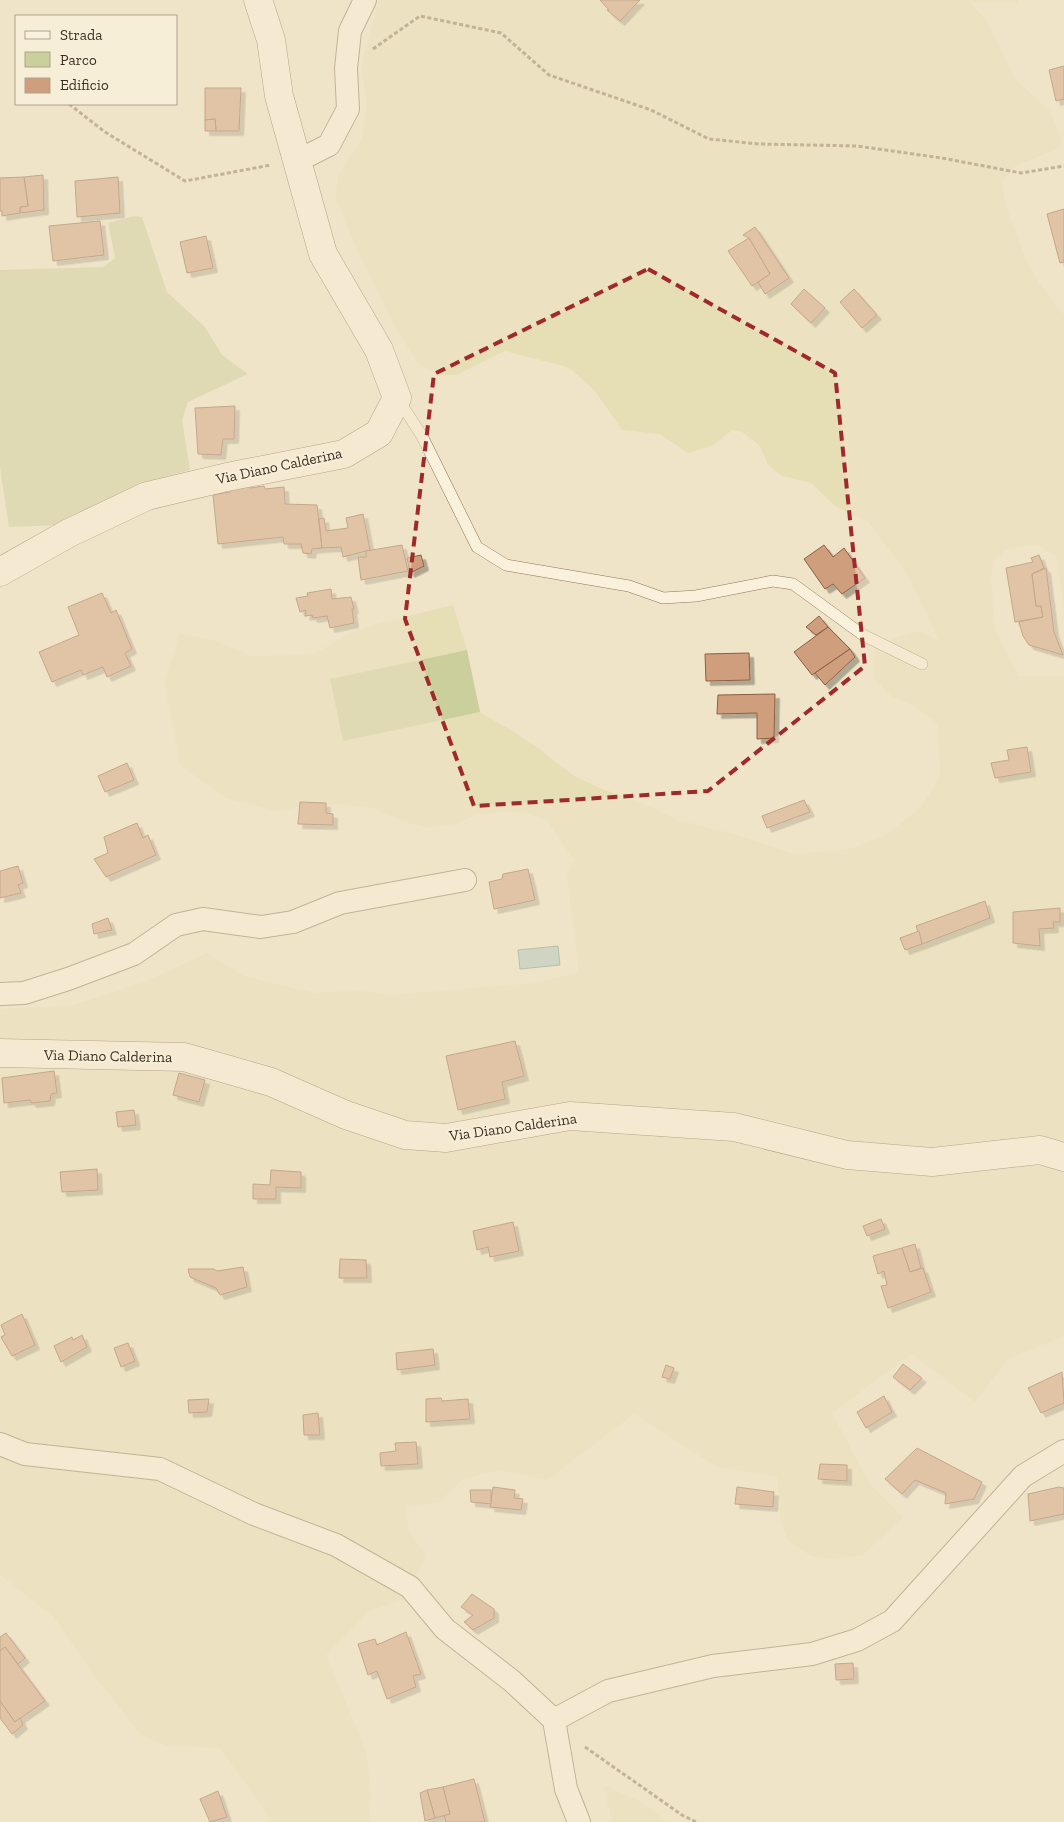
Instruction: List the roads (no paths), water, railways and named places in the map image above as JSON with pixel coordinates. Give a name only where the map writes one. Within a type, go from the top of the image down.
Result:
[{"type":"main road","points":[[258,0],[270,40],[279,96],[323,254],[379,350],[397,398]]},
{"type":"main road","name":"Via Diano Calderina","points":[[0,572],[69,533],[147,496],[227,477],[344,454],[379,433],[397,398]]},
{"type":"main road","name":"Via Diano Calderina","points":[[0,1053],[184,1057],[271,1082],[346,1115],[405,1135],[446,1138],[570,1116],[734,1127],[847,1155],[913,1161],[932,1162],[1040,1150],[1064,1157]]},
{"type":"street","points":[[297,161],[329,145],[348,109],[346,68],[350,31],[365,0]]},
{"type":"street","points":[[0,994],[24,993],[126,957],[176,925],[203,919],[260,927],[293,922],[340,903],[465,880]]},
{"type":"street","points":[[0,1444],[26,1454],[160,1469],[254,1514],[336,1545],[410,1587],[445,1629],[512,1681],[554,1720],[566,1789],[580,1822]]},
{"type":"street","points":[[554,1720],[608,1691],[713,1666],[812,1654],[858,1640],[892,1621],[1022,1476],[1064,1451]]},
{"type":"lane","points":[[397,398],[422,436],[477,546],[506,565],[629,586],[663,598],[696,596],[773,581],[793,584],[863,635],[922,664]]},
{"type":"water","points":[[558,946],[560,965],[520,969],[518,950]]}]
